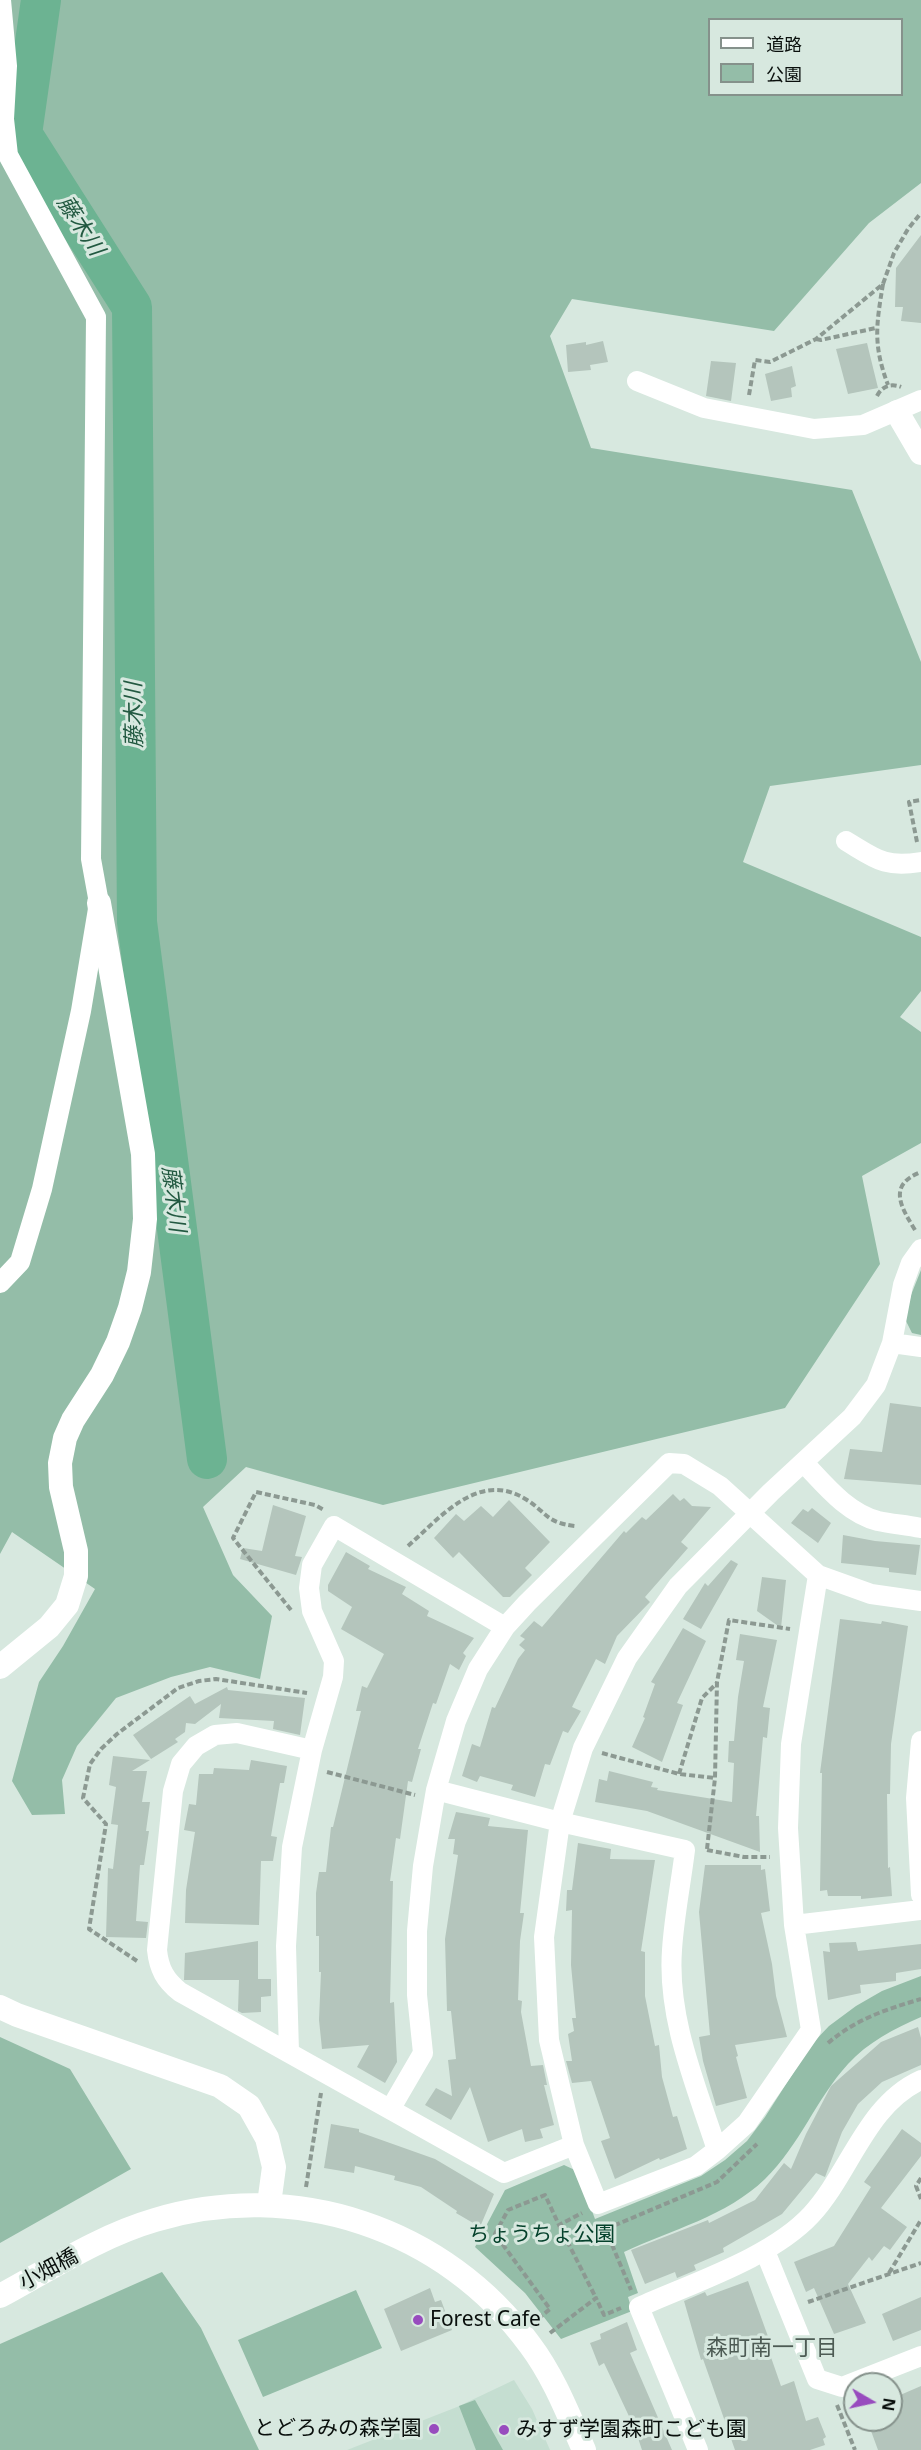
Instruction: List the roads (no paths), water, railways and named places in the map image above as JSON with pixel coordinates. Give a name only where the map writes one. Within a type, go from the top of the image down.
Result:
[{"type":"street","points":[[0,1667],[50,1627],[67,1605],[76,1576],[76,1551],[61,1487],[60,1463],[65,1438],[73,1419],[102,1375],[118,1342],[139,1272],[145,1218],[143,1154],[92,859],[96,317],[8,155],[4,119],[7,66],[1,0]]},
{"type":"street","points":[[637,381],[704,408],[814,429],[863,425],[921,400]]},
{"type":"street","points":[[897,412],[921,453]]},
{"type":"street","points":[[846,842],[879,861],[891,865],[921,862]]},
{"type":"street","points":[[0,1283],[20,1262],[42,1189],[81,1011],[99,903]]},
{"type":"street","points":[[818,1575],[791,1744],[789,1857],[794,1925],[811,2030],[747,2123],[717,2150],[696,2166],[598,2204],[574,2145],[549,2040],[544,1937],[560,1822],[583,1748],[627,1658],[678,1586],[749,1513],[858,1409],[876,1385],[892,1342],[903,1285],[918,1240]]},
{"type":"street","points":[[892,1342],[921,1347]]},
{"type":"street","points":[[391,2108],[423,2053],[417,1995],[417,1931],[423,1866],[435,1795],[456,1721],[473,1680],[506,1627],[527,1603],[669,1463],[684,1464],[720,1486],[818,1575],[871,1594],[921,1601]]},
{"type":"street","points":[[804,1463],[842,1502],[859,1513],[877,1521],[921,1528]]},
{"type":"street","points":[[288,2052],[286,1946],[292,1847],[310,1759],[331,1687],[334,1661],[312,1611],[309,1588],[312,1565],[334,1526],[506,1627]]},
{"type":"street","points":[[310,1759],[237,1733],[215,1735],[196,1746],[181,1764],[173,1791],[157,1950],[159,1965],[168,1982],[180,1992],[504,2173],[574,2145]]},
{"type":"street","points":[[921,1741],[916,1798],[921,1895]]},
{"type":"street","points":[[435,1795],[685,1850],[672,1951],[674,1998],[680,2036],[717,2150]]},
{"type":"street","points":[[794,1925],[921,1910]]},
{"type":"street","points":[[0,2007],[220,2086],[249,2106],[267,2138],[274,2167],[269,2204]]},
{"type":"street","points":[[698,2450],[639,2307],[765,2251],[810,2216],[842,2174],[878,2113],[903,2088],[921,2080]]},
{"type":"street","name":"小畑橋","points":[[0,2296],[130,2229],[173,2215],[225,2206],[269,2204],[327,2212],[375,2226],[421,2247],[469,2280],[493,2301],[531,2346],[562,2400],[584,2450]]},
{"type":"street","points":[[765,2251],[817,2379],[842,2387],[921,2356]]},
{"type":"waterway","name":"藤木川","points":[[41,0],[22,134],[132,307],[137,922],[207,1459]]},
{"type":"place","name":"Forest Cafe","points":[[418,2320]]},
{"type":"place","name":"とどろみの森学園","points":[[434,2429]]},
{"type":"place","name":"みすず学園森町こども園","points":[[504,2430]]},
{"type":"district","name":"森町南一丁目","points":[[772,2349]]},
{"type":"park label","name":"ちょうちょ公園","points":[[542,2235]]}]
